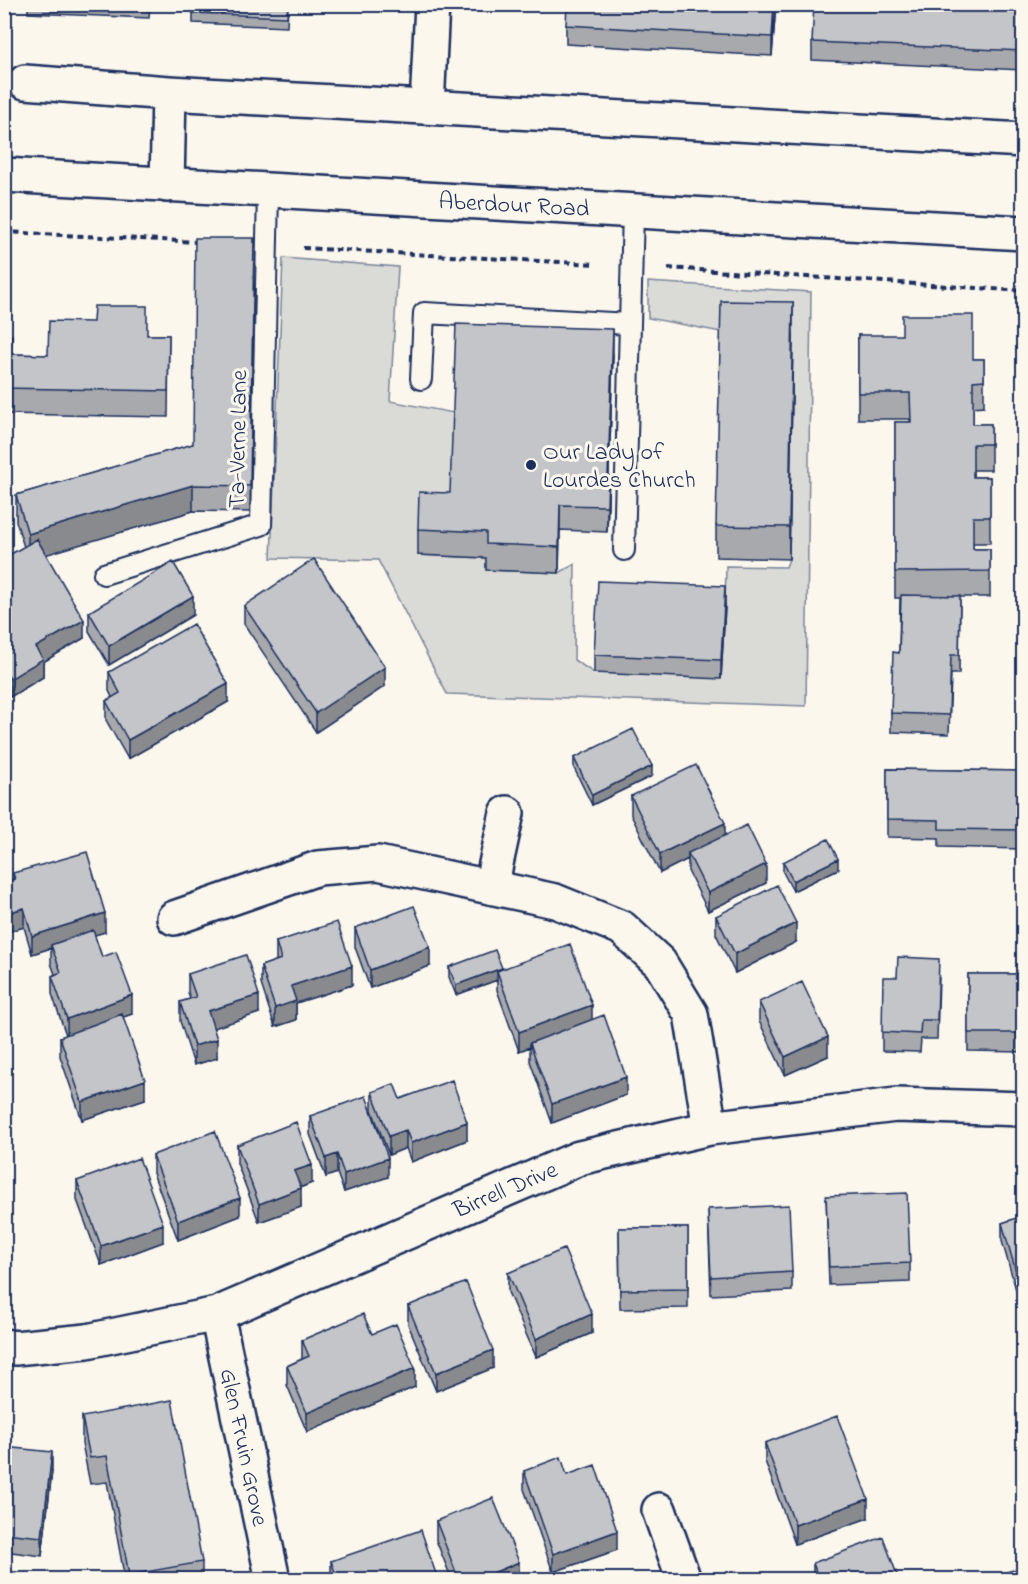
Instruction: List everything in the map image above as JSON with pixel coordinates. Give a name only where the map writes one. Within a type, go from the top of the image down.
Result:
[{"type":"street","points":[[427,107],[432,4]]},
{"type":"street","points":[[25,82],[169,93],[1023,140]]},
{"type":"street","points":[[167,185],[169,93]]},
{"type":"street","name":"Aberdour Road","points":[[4,176],[1023,233]]},
{"type":"street","points":[[491,887],[507,813]]},
{"type":"street","points":[[174,918],[318,868],[378,863],[555,901],[622,928],[660,963],[691,1014],[710,1128]]},
{"type":"street","name":"Birrell Drive","points":[[4,1346],[87,1341],[218,1314],[579,1158],[710,1128],[896,1105],[1023,1109]]},
{"type":"street","name":"Glen Fruin Grove","points":[[218,1314],[273,1580]]},
{"type":"street","points":[[659,1510],[684,1580]]},
{"type":"lane","name":"Ta-Verne Lane","points":[[104,574],[261,525],[268,191]]},
{"type":"lane","points":[[624,550],[633,211]]},
{"type":"lane","points":[[421,379],[424,313],[630,324]]},
{"type":"path","points":[[4,232],[631,266],[1023,291]]},
{"type":"shaded area","points":[[283,258],[398,267],[390,401],[454,413],[450,519],[418,555],[486,558],[486,570],[559,573],[575,564],[574,660],[594,673],[725,605],[726,566],[786,567],[789,559],[793,333],[721,332],[648,318],[648,282],[811,292],[806,706],[447,694],[378,560],[271,558]]},
{"type":"building","points":[[193,4],[288,4],[287,17],[193,13]]},
{"type":"building","points":[[567,4],[774,4],[772,37],[566,25]]},
{"type":"building","points":[[814,4],[1023,4],[1023,51],[812,42]]},
{"type":"building","points":[[195,238],[254,238],[250,486],[193,485],[28,534],[16,495],[193,444]]},
{"type":"building","points":[[721,301],[793,302],[789,527],[716,526]]},
{"type":"building","points":[[94,306],[147,306],[147,335],[169,335],[168,391],[4,388],[4,335],[12,335],[11,354],[48,355],[49,321],[93,322]]},
{"type":"building","points":[[902,315],[973,315],[973,359],[984,359],[984,380],[973,381],[973,424],[991,424],[991,444],[973,444],[973,477],[990,477],[990,517],[973,517],[973,549],[990,549],[990,571],[895,572],[895,422],[911,422],[910,393],[858,393],[858,335],[902,335]]},
{"type":"building","name":"Our Lady of Lourdes Church","points":[[456,324],[613,329],[607,506],[560,505],[559,547],[486,544],[486,532],[418,529],[419,492],[450,493]]},
{"type":"building","points":[[37,539],[84,620],[36,647],[43,659],[10,679],[4,669],[4,558]]},
{"type":"building","points":[[314,559],[385,667],[316,713],[244,606]]},
{"type":"building","points":[[173,562],[193,596],[109,646],[89,612]]},
{"type":"building","points":[[598,581],[725,586],[721,660],[594,655]]},
{"type":"building","points":[[901,595],[960,596],[959,655],[951,655],[949,715],[891,713],[893,652],[899,653]]},
{"type":"building","points":[[193,624],[228,684],[128,740],[106,701],[120,693],[109,672]]},
{"type":"building","points":[[633,729],[652,766],[592,795],[574,758]]},
{"type":"building","points":[[696,765],[725,823],[660,854],[631,796]]},
{"type":"building","points":[[887,769],[1023,771],[1023,830],[939,829],[939,820],[887,819]]},
{"type":"building","points":[[747,825],[766,864],[708,893],[688,853]]},
{"type":"building","points":[[828,839],[838,859],[793,881],[783,862]]},
{"type":"building","points":[[87,852],[105,913],[32,936],[24,908],[4,914],[4,882],[15,879],[13,873]]},
{"type":"building","points":[[777,885],[796,923],[735,954],[716,916]]},
{"type":"building","points":[[414,906],[430,947],[370,970],[355,928]]},
{"type":"building","points":[[337,922],[352,966],[291,986],[296,1001],[275,1008],[261,966],[281,959],[276,942]]},
{"type":"building","points":[[93,930],[102,957],[116,952],[132,995],[67,1019],[52,976],[61,972],[51,945]]},
{"type":"building","points":[[570,944],[592,1005],[519,1032],[497,971]]},
{"type":"building","points":[[495,950],[502,968],[456,985],[449,967]]},
{"type":"building","points":[[246,955],[259,995],[208,1011],[217,1039],[194,1046],[180,1002],[196,997],[188,974]]},
{"type":"building","points":[[898,957],[939,959],[937,1020],[921,1020],[920,1034],[882,1032],[883,977],[897,977]]},
{"type":"building","points":[[968,974],[1023,974],[1023,1033],[968,1033]]},
{"type":"building","points":[[802,982],[828,1037],[785,1057],[759,1002]]},
{"type":"building","points":[[122,1014],[145,1080],[82,1102],[60,1037]]},
{"type":"building","points":[[604,1015],[626,1077],[552,1104],[530,1043]]},
{"type":"building","points":[[452,1080],[467,1122],[411,1143],[406,1130],[389,1136],[372,1092],[394,1084],[400,1099]]},
{"type":"building","points":[[366,1096],[388,1158],[344,1174],[337,1154],[326,1158],[310,1116]]},
{"type":"building","points":[[296,1122],[312,1165],[294,1171],[301,1188],[259,1204],[237,1145]]},
{"type":"building","points":[[215,1131],[240,1198],[178,1221],[153,1155]]},
{"type":"building","points":[[139,1158],[163,1224],[101,1246],[77,1181]]},
{"type":"building","points":[[907,1193],[910,1263],[829,1267],[826,1196]]},
{"type":"building","points":[[789,1205],[792,1272],[711,1277],[708,1209]]},
{"type":"building","points":[[1023,1216],[1023,1296],[1002,1223]]},
{"type":"building","points":[[619,1228],[688,1228],[688,1289],[620,1290]]},
{"type":"building","points":[[564,1249],[592,1314],[536,1339],[508,1273]]},
{"type":"building","points":[[466,1282],[493,1350],[436,1373],[408,1306]]},
{"type":"building","points":[[363,1314],[372,1334],[396,1324],[415,1368],[307,1413],[287,1366],[309,1356],[302,1340]]},
{"type":"building","points":[[172,1400],[202,1562],[129,1575],[107,1456],[90,1458],[82,1417]]},
{"type":"building","points":[[837,1416],[868,1499],[795,1525],[765,1443]]},
{"type":"building","points":[[4,1447],[52,1452],[42,1537],[4,1533]]},
{"type":"building","points":[[561,1457],[567,1475],[595,1465],[617,1531],[553,1554],[524,1471]]},
{"type":"building","points":[[493,1498],[519,1562],[476,1580],[459,1580],[436,1521]]},
{"type":"building","points":[[421,1530],[438,1580],[338,1580],[331,1561]]},
{"type":"building","points":[[883,1537],[899,1580],[819,1580],[813,1563]]},
{"type":"building","points":[[1023,1567],[1023,1580],[987,1580],[987,1578]]},
{"type":"place","name":"Our Lady of Lourdes Church","points":[[531,465]]}]
